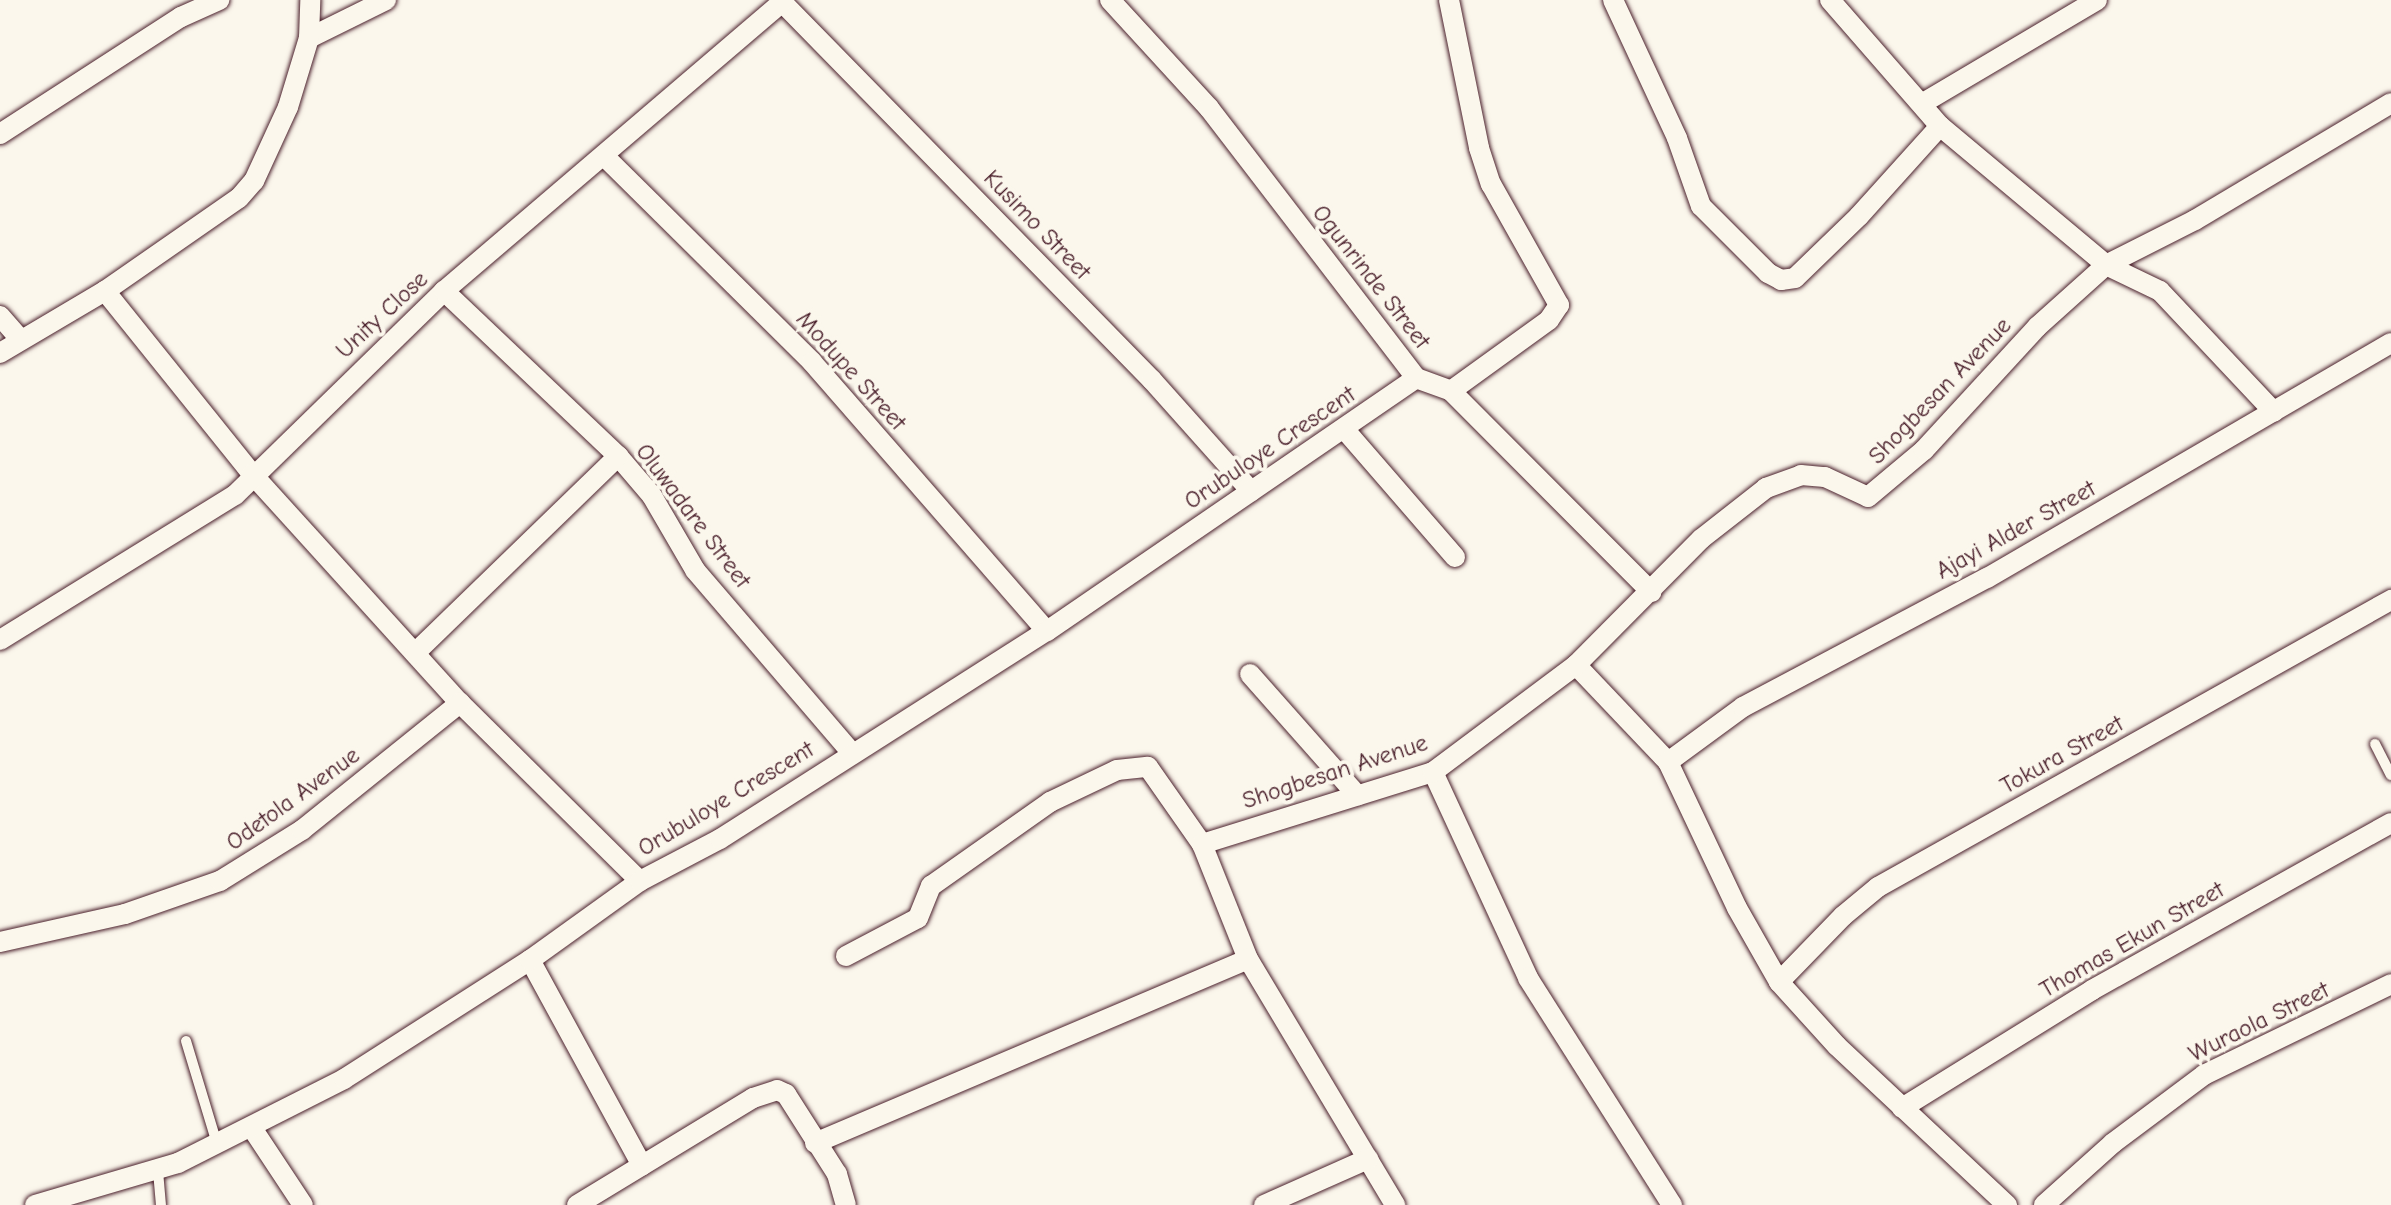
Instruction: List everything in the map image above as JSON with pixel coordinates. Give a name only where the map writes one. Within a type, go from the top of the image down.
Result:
[{"type":"street","points":[[0,134],[181,17],[219,0]]},
{"type":"street","points":[[0,353],[105,291],[239,198],[254,181],[277,137],[309,38],[310,0]]},
{"type":"street","points":[[309,38],[386,0]]},
{"type":"street","name":"Ogunrinde Street","points":[[1110,0],[1209,108],[1416,378],[1451,391],[1651,592]]},
{"type":"street","points":[[1449,0],[1479,148],[1491,184],[1559,305],[1549,320],[1451,391]]},
{"type":"street","points":[[1613,0],[1677,138],[1701,206],[1768,273],[1781,280],[1795,278],[1859,216],[1940,126]]},
{"type":"street","points":[[1830,0],[1940,126],[2106,265],[2160,291],[2274,412]]},
{"type":"street","points":[[1923,103],[2097,0]]},
{"type":"street","name":"Unity Close","points":[[0,640],[235,495],[252,474],[444,291],[605,157],[781,1]]},
{"type":"street","name":"Kusimo Street","points":[[781,1],[1152,380],[1251,491]]},
{"type":"street","name":"Shogbesan Avenue","points":[[1202,844],[1433,772],[1576,665],[1701,539],[1766,488],[1801,475],[1825,477],[1868,497],[1888,484],[2037,327],[2106,265],[2195,220],[2391,103]]},
{"type":"street","name":"Modupe Street","points":[[605,157],[812,362],[1047,631]]},
{"type":"street","points":[[105,291],[252,474],[460,703],[640,881]]},
{"type":"street","name":"Oluwadare Street","points":[[444,291],[618,456],[652,496],[695,570],[851,752]]},
{"type":"street","points":[[0,316],[20,339]]},
{"type":"street","name":"Ajayi Alder Street","points":[[1668,762],[1743,707],[1987,578],[2391,343]]},
{"type":"street","name":"Orubuloye Crescent","points":[[35,1205],[158,1171],[217,1146],[344,1079],[530,960],[640,881],[720,839],[851,752],[1047,631],[1345,430],[1416,378]]},
{"type":"street","points":[[1345,430],[1455,557]]},
{"type":"street","points":[[415,653],[618,456]]},
{"type":"street","name":"Tokura Street","points":[[1779,982],[1843,916],[1878,887],[2391,600]]},
{"type":"street","points":[[1576,665],[1668,762],[1737,908],[1779,982],[1902,1108],[2007,1205]]},
{"type":"street","points":[[1250,674],[1357,795]]},
{"type":"street","name":"Odetola Avenue","points":[[0,942],[89,924],[220,881],[302,830],[460,703]]},
{"type":"street","points":[[846,956],[918,918],[931,886],[990,840],[1050,802],[1117,770],[1148,767],[1202,844],[1248,959],[1395,1205]]},
{"type":"street","points":[[1433,772],[1473,868],[1528,978],[1672,1205]]},
{"type":"street","name":"Thomas Ekun Street","points":[[1902,1108],[2092,990],[2391,823]]},
{"type":"street","points":[[815,1143],[1248,959]]},
{"type":"street","points":[[530,960],[642,1165]]},
{"type":"street","name":"Wuraola Street","points":[[2044,1205],[2113,1143],[2204,1075],[2391,984]]},
{"type":"street","points":[[577,1205],[753,1098],[777,1090],[786,1094],[837,1174],[846,1205]]},
{"type":"street","points":[[252,1128],[303,1205]]},
{"type":"street","points":[[1264,1205],[1368,1159]]},
{"type":"lane","points":[[2375,744],[2391,775]]},
{"type":"lane","points":[[186,1041],[217,1146]]},
{"type":"lane","points":[[158,1171],[161,1205]]}]
